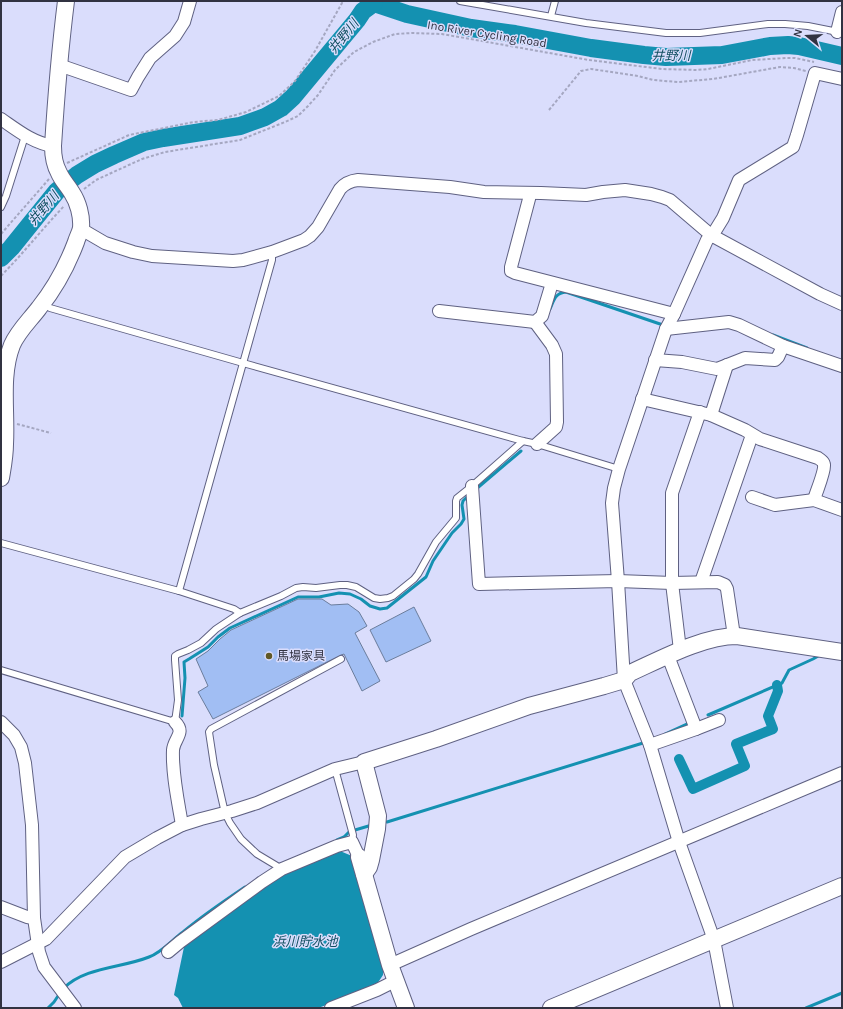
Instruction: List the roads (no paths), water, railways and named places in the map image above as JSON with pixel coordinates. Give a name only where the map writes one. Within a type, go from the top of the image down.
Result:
[{"type":"street","points":[[1,478],[5,450],[4,382],[7,362],[12,345],[19,333],[43,303],[60,278],[81,228],[80,211],[75,196],[58,172],[54,160],[53,146],[61,37],[66,1]]},
{"type":"street","points":[[59,65],[131,90],[150,58],[175,36],[181,27],[190,1]]},
{"type":"street","points":[[839,32],[842,12]]},
{"type":"street","points":[[727,1008],[714,940],[679,842],[650,745],[624,680],[612,503],[619,469],[666,329],[707,240],[723,218],[739,180],[793,147],[814,68],[842,79]]},
{"type":"street","points":[[1,119],[25,136],[44,145],[53,146]]},
{"type":"street","points":[[81,228],[105,243],[133,252],[152,256],[232,261],[243,260],[272,252],[304,240],[310,236],[318,227],[340,189],[344,184],[351,181],[358,180],[411,184],[479,192],[586,195],[625,190],[651,194],[670,200],[711,235],[842,304]]},
{"type":"street","points":[[530,193],[530,199],[511,267],[512,271],[552,283],[674,314]]},
{"type":"street","points":[[535,322],[542,316],[552,283]]},
{"type":"street","points":[[439,311],[535,322],[552,345],[556,354],[557,422],[556,427],[537,444]]},
{"type":"street","points":[[666,329],[729,322],[739,325],[782,346],[842,366]]},
{"type":"street","points":[[655,360],[682,362],[717,369],[745,358],[775,360],[778,357],[782,346]]},
{"type":"street","points":[[696,729],[674,653],[672,493],[727,365]]},
{"type":"street","points":[[642,399],[706,413],[760,439],[818,458],[824,464],[814,500]]},
{"type":"street","points":[[701,582],[752,435]]},
{"type":"street","points":[[472,486],[479,584],[618,580],[672,583],[718,582],[725,585],[727,589],[734,636]]},
{"type":"street","points":[[752,497],[775,505],[814,500],[841,506]]},
{"type":"street","points":[[1,962],[37,942],[46,939],[125,857],[182,825],[257,803],[335,769],[364,762],[436,739],[529,706],[624,680],[630,673],[674,653],[713,639],[734,636],[842,652]]},
{"type":"street","points":[[650,745],[718,720]]},
{"type":"street","points":[[1,722],[14,735],[21,747],[25,763],[32,825],[34,918],[37,942],[44,967],[75,1008]]},
{"type":"street","points":[[175,722],[179,725],[180,729],[180,734],[174,744],[173,750],[175,782],[182,825]]},
{"type":"street","points":[[364,762],[378,816],[371,860],[369,867],[364,874]]},
{"type":"street","points":[[390,965],[471,929],[842,773]]},
{"type":"street","points":[[168,952],[262,882],[282,869],[337,846],[352,842],[364,874],[390,965],[406,1008]]},
{"type":"street","points":[[551,1008],[842,886]]},
{"type":"street","points":[[1,907],[27,917],[34,918]]},
{"type":"street","points":[[331,1008],[377,990],[396,980]]},
{"type":"lane","points":[[460,1],[586,23],[666,33],[700,33],[768,24],[798,24],[839,32]]},
{"type":"lane","points":[[550,16],[555,1]]},
{"type":"lane","points":[[1,207],[6,196],[25,136]]},
{"type":"lane","points":[[179,591],[272,260],[272,252]]},
{"type":"lane","points":[[43,303],[50,308],[537,444],[619,469]]},
{"type":"lane","points":[[1,670],[175,722],[178,700],[175,656],[201,643],[216,629],[240,613],[296,588],[316,588],[340,584],[356,587],[374,598],[388,598],[393,596],[414,579],[436,542],[456,518],[456,501],[458,498],[523,441]]},
{"type":"lane","points":[[1,543],[179,591],[234,608],[240,613]]},
{"type":"lane","points":[[282,869],[257,854],[241,839],[230,823],[225,813],[214,765],[209,732],[211,729],[341,659]]},
{"type":"lane","points":[[335,769],[353,835],[352,842]]},
{"type":"water","name":"浜川貯水池","points":[[340,851],[352,856],[383,970],[383,975],[377,984],[346,998],[318,1008],[183,1008],[178,998],[174,995],[184,947],[207,928],[268,884],[286,873]]},
{"type":"waterway","name":"井野川","points":[[374,3],[407,14],[471,28],[515,34],[591,48],[644,55],[666,57],[722,55],[770,46],[788,45],[799,46],[842,56]]},
{"type":"waterway","name":"井野川","points":[[1,258],[11,248],[57,191],[77,175],[95,164],[144,142],[240,126],[265,117],[281,108],[293,97],[363,11],[374,3]]},
{"type":"waterway","points":[[550,309],[557,295],[566,292],[663,325]]},
{"type":"waterway","points":[[773,335],[807,348]]},
{"type":"waterway","points":[[475,490],[521,451]]},
{"type":"waterway","points":[[182,716],[185,678],[184,662],[208,647],[230,628],[298,597],[319,597],[339,593],[350,594],[361,599],[370,606],[380,609],[387,608],[426,577],[433,561],[452,533],[464,519],[462,505],[463,501],[468,496]]},
{"type":"waterway","points":[[708,715],[782,683],[789,670],[820,655]]},
{"type":"waterway","points":[[679,759],[693,789],[745,766],[736,744],[773,729],[768,716],[778,691],[777,685]]},
{"type":"waterway","points":[[665,734],[689,723]]},
{"type":"waterway","points":[[387,822],[643,743]]},
{"type":"waterway","points":[[355,830],[372,825]]},
{"type":"waterway","points":[[337,840],[344,837],[349,832]]},
{"type":"waterway","points":[[64,988],[82,976],[138,961],[154,955],[205,914],[245,887]]},
{"type":"waterway","points":[[48,1008],[60,993]]},
{"type":"waterway","points":[[806,1008],[842,993]]},
{"type":"place","name":"馬場家具","points":[[269,656]]}]
